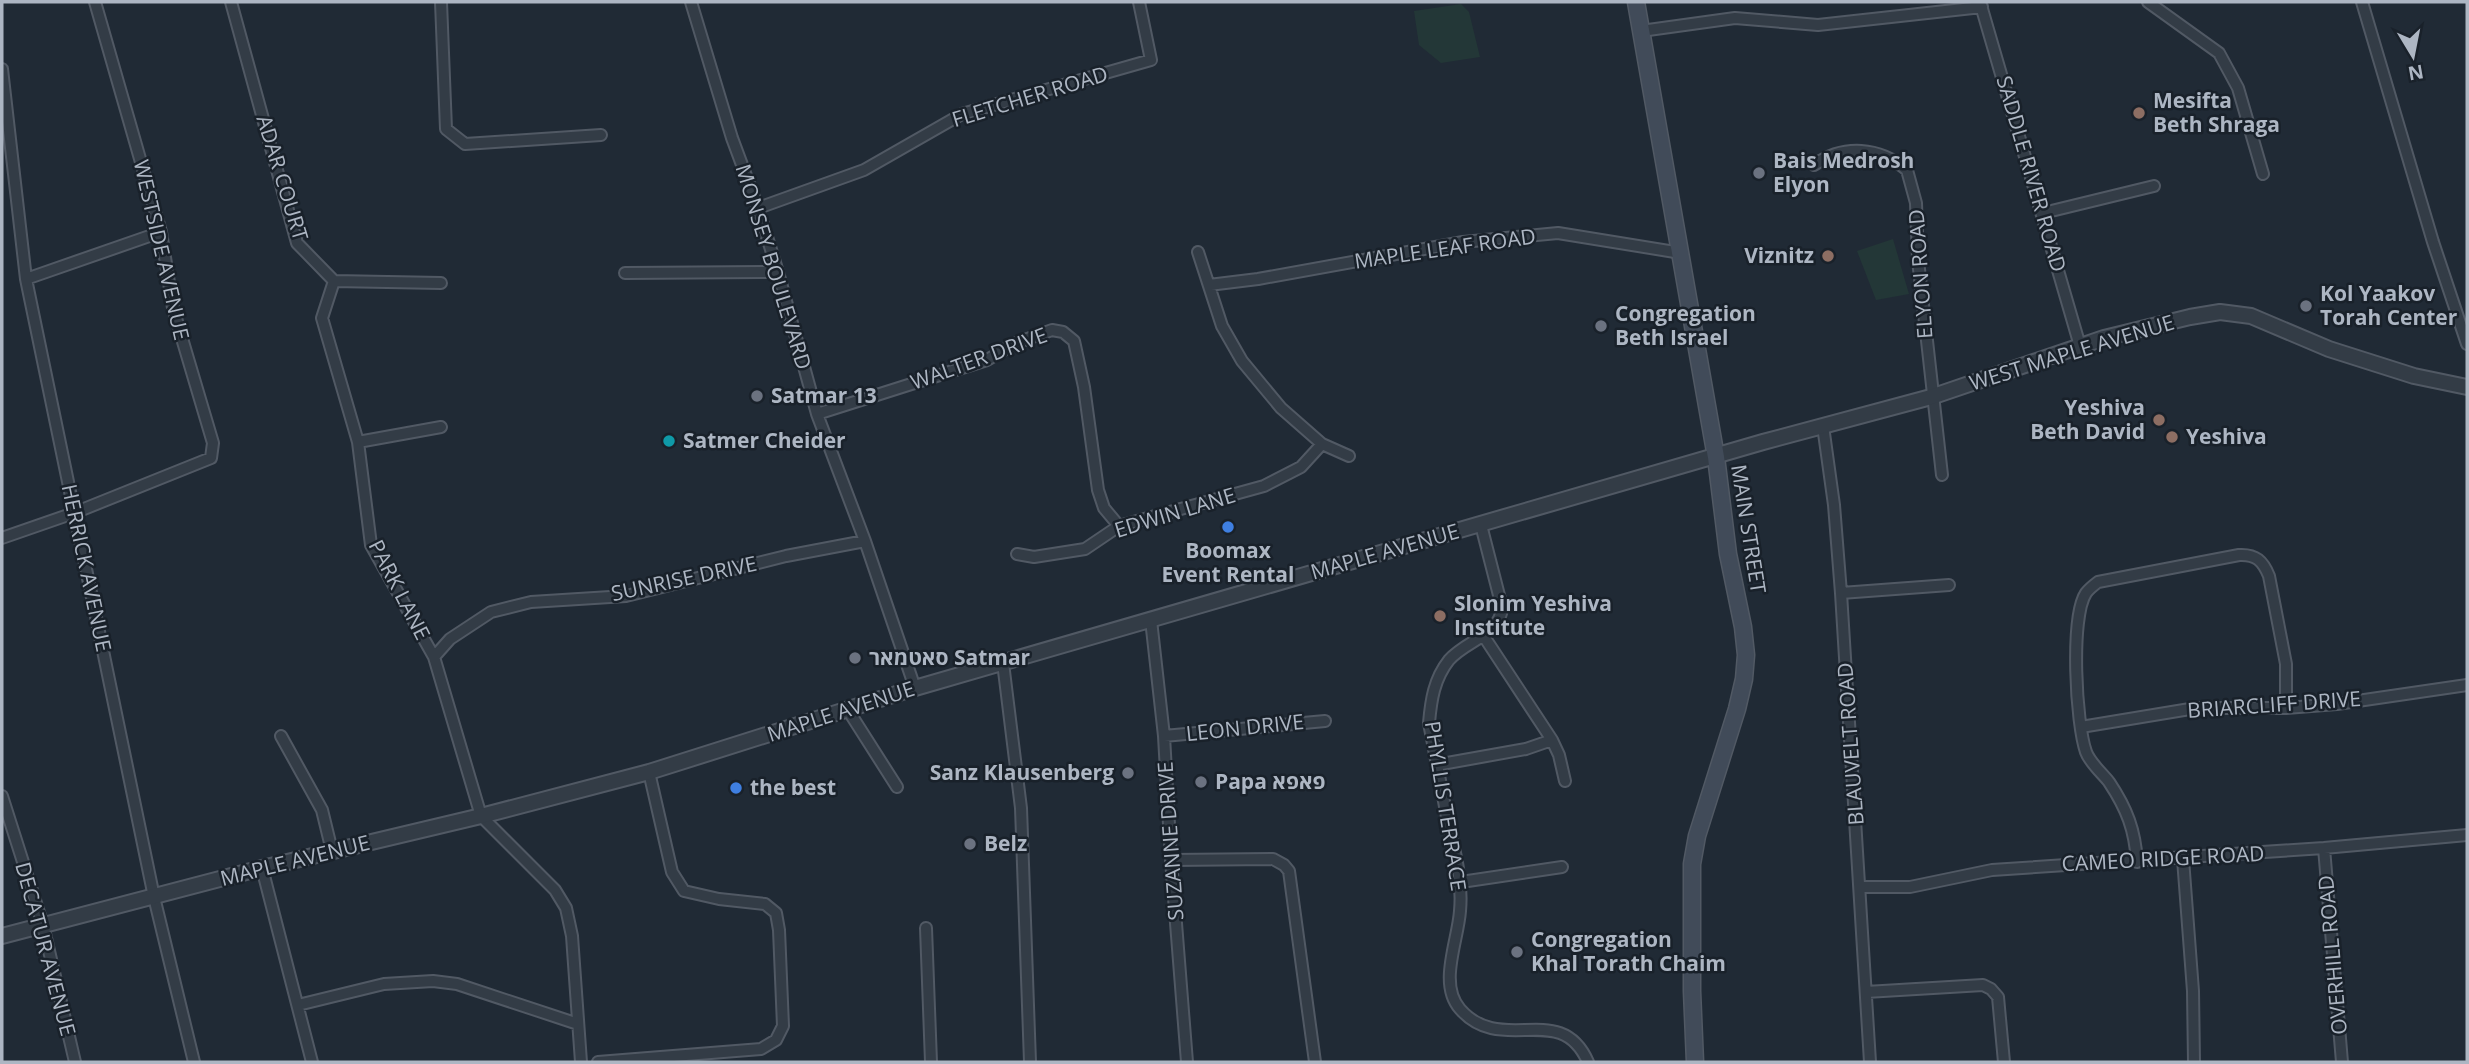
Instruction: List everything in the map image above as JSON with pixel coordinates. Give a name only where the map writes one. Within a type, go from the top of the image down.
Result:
[{"type":"main road","name":"MAIN STREET","points":[[1636,2],[1716,457],[1728,554],[1746,655],[1737,709],[1697,835],[1692,864],[1695,1062]]},
{"type":"street","name":"WESTSIDE AVENUE","points":[[74,513],[211,458],[213,443],[173,309],[161,232],[95,2]]},
{"type":"street","name":"ADAR COURT","points":[[231,2],[297,243],[334,281]]},
{"type":"street","points":[[440,2],[446,129],[465,144],[601,135]]},
{"type":"street","name":"MONSEY BOULEVARD","points":[[691,2],[732,138],[778,272],[817,414],[865,541],[915,688]]},
{"type":"street","name":"FLETCHER ROAD","points":[[758,208],[864,170],[962,114],[1151,60],[1139,2]]},
{"type":"street","points":[[2148,2],[2219,53],[2238,88],[2263,174]]},
{"type":"street","points":[[2362,2],[2433,242],[2467,344]]},
{"type":"street","points":[[1641,32],[1735,18],[1818,25],[1981,5]]},
{"type":"street","name":"SADDLE RIVER ROAD","points":[[1981,5],[2080,346]]},
{"type":"street","name":"HERRICK AVENUE","points":[[2,69],[26,279],[154,897],[194,1062]]},
{"type":"street","name":"ELYON ROAD","points":[[1814,165],[1840,152],[1872,151],[1883,154],[1907,170],[1916,203],[1918,260],[1931,397],[1942,475]]},
{"type":"street","points":[[2043,213],[2154,186]]},
{"type":"street","points":[[26,279],[161,232]]},
{"type":"street","name":"MAPLE LEAF ROAD","points":[[1209,285],[1258,279],[1463,242],[1558,233],[1681,253]]},
{"type":"street","points":[[1198,252],[1222,326],[1242,361],[1281,408],[1322,443],[1349,456]]},
{"type":"street","points":[[625,272],[778,272]]},
{"type":"street","points":[[334,281],[441,283]]},
{"type":"street","name":"PARK LANE","points":[[334,281],[321,318],[358,442],[371,545],[434,657],[481,816]]},
{"type":"street","name":"WEST MAPLE AVENUE","points":[[1716,457],[1931,397],[2080,346],[2152,326],[2220,312],[2251,316],[2329,349],[2414,376],[2467,387]]},
{"type":"street","name":"WALTER DRIVE","points":[[817,414],[987,360],[1014,344],[1045,332],[1063,332],[1074,341],[1084,387],[1098,489],[1104,508],[1119,526]]},
{"type":"street","name":"BLAUVELT ROAD","points":[[1823,426],[1834,505],[1841,593],[1870,1062]]},
{"type":"street","points":[[358,442],[441,427]]},
{"type":"street","name":"EDWIN LANE","points":[[1017,554],[1034,557],[1085,549],[1119,526],[1264,486],[1301,467],[1322,443]]},
{"type":"street","name":"MAPLE AVENUE","points":[[2,936],[649,772],[915,688],[1716,457]]},
{"type":"street","points":[[2,538],[74,513]]},
{"type":"street","name":"PHYLLIS TERRACE","points":[[1481,524],[1502,607],[1500,622],[1465,645],[1451,659],[1436,682],[1429,723],[1461,882],[1452,994],[1458,1007],[1468,1017],[1489,1029],[1550,1030],[1563,1034],[1583,1051],[1588,1062]]},
{"type":"street","name":"SUNRISE DRIVE","points":[[434,657],[450,639],[491,612],[531,602],[626,596],[786,556],[865,541]]},
{"type":"street","points":[[2137,862],[2135,832],[2110,783],[2087,754],[2081,727],[2077,704],[2076,663],[2081,605],[2086,593],[2098,582],[2252,554],[2264,564],[2269,576],[2286,664],[2286,708]]},
{"type":"street","points":[[1841,593],[1949,585]]},
{"type":"street","name":"SUZANNE DRIVE","points":[[1151,620],[1164,736],[1187,1062]]},
{"type":"street","points":[[1483,635],[1552,740],[1559,755],[1564,781]]},
{"type":"street","points":[[1003,663],[1021,808],[1030,1062]]},
{"type":"street","name":"BRIARCLIFF DRIVE","points":[[2081,727],[2196,708],[2286,708],[2337,704],[2467,685]]},
{"type":"street","points":[[848,710],[897,787]]},
{"type":"street","name":"LEON DRIVE","points":[[1164,736],[1325,720]]},
{"type":"street","points":[[281,736],[322,810],[332,851]]},
{"type":"street","points":[[1436,765],[1525,748],[1552,740]]},
{"type":"street","points":[[598,1062],[761,1049],[776,1040],[783,1026],[779,930],[775,913],[765,904],[719,899],[684,891],[672,872],[649,772]]},
{"type":"street","name":"DECATUR AVENUE","points":[[2,796],[43,925],[75,1062]]},
{"type":"street","points":[[481,816],[555,890],[566,908],[572,936],[581,1062]]},
{"type":"street","name":"CAMEO RIDGE ROAD","points":[[1860,887],[1910,887],[1992,870],[2183,859],[2467,835]]},
{"type":"street","name":"OVERHILL ROAD","points":[[2324,848],[2342,1062]]},
{"type":"street","points":[[1171,860],[1273,859],[1289,871],[1315,1062]]},
{"type":"street","points":[[2183,859],[2193,991],[2193,1062]]},
{"type":"street","points":[[1461,882],[1562,867]]},
{"type":"street","points":[[262,868],[312,1062]]},
{"type":"street","points":[[926,928],[932,1062]]},
{"type":"street","points":[[298,1005],[384,985],[433,981],[457,985],[578,1024]]},
{"type":"street","points":[[1866,992],[1983,985],[1991,989],[1998,997],[2004,1062]]},
{"type":"green space","points":[[1461,4],[1469,12],[1480,57],[1441,63],[1419,45],[1414,11]]},
{"type":"green space","points":[[1893,239],[1909,294],[1876,300],[1857,251]]},
{"type":"place","name":"Mesifta Beth Shraga","points":[[2139,113]]},
{"type":"place","name":"Bais Medrosh Elyon","points":[[1759,173]]},
{"type":"place","name":"Viznitz","points":[[1828,256]]},
{"type":"place","name":"Kol Yaakov Torah Center","points":[[2306,306]]},
{"type":"place","name":"Congregation Beth Israel","points":[[1601,326]]},
{"type":"place","name":"Satmar 13","points":[[757,396]]},
{"type":"place","name":"Yeshiva Beth David","points":[[2159,420]]},
{"type":"place","name":"Yeshiva","points":[[2172,437]]},
{"type":"place","name":"Satmer Cheider","points":[[669,441]]},
{"type":"place","name":"Boomax Event Rental","points":[[1228,527]]},
{"type":"place","name":"Slonim Yeshiva Institute","points":[[1440,616]]},
{"type":"place","name":"סאטמאר Satmar","points":[[855,658]]},
{"type":"place","name":"Sanz Klausenberg","points":[[1128,773]]},
{"type":"place","name":"Papa פאפא","points":[[1201,782]]},
{"type":"place","name":"the best","points":[[736,788]]},
{"type":"place","name":"Belz","points":[[970,844]]},
{"type":"place","name":"Congregation Khal Torath Chaim","points":[[1517,952]]}]
